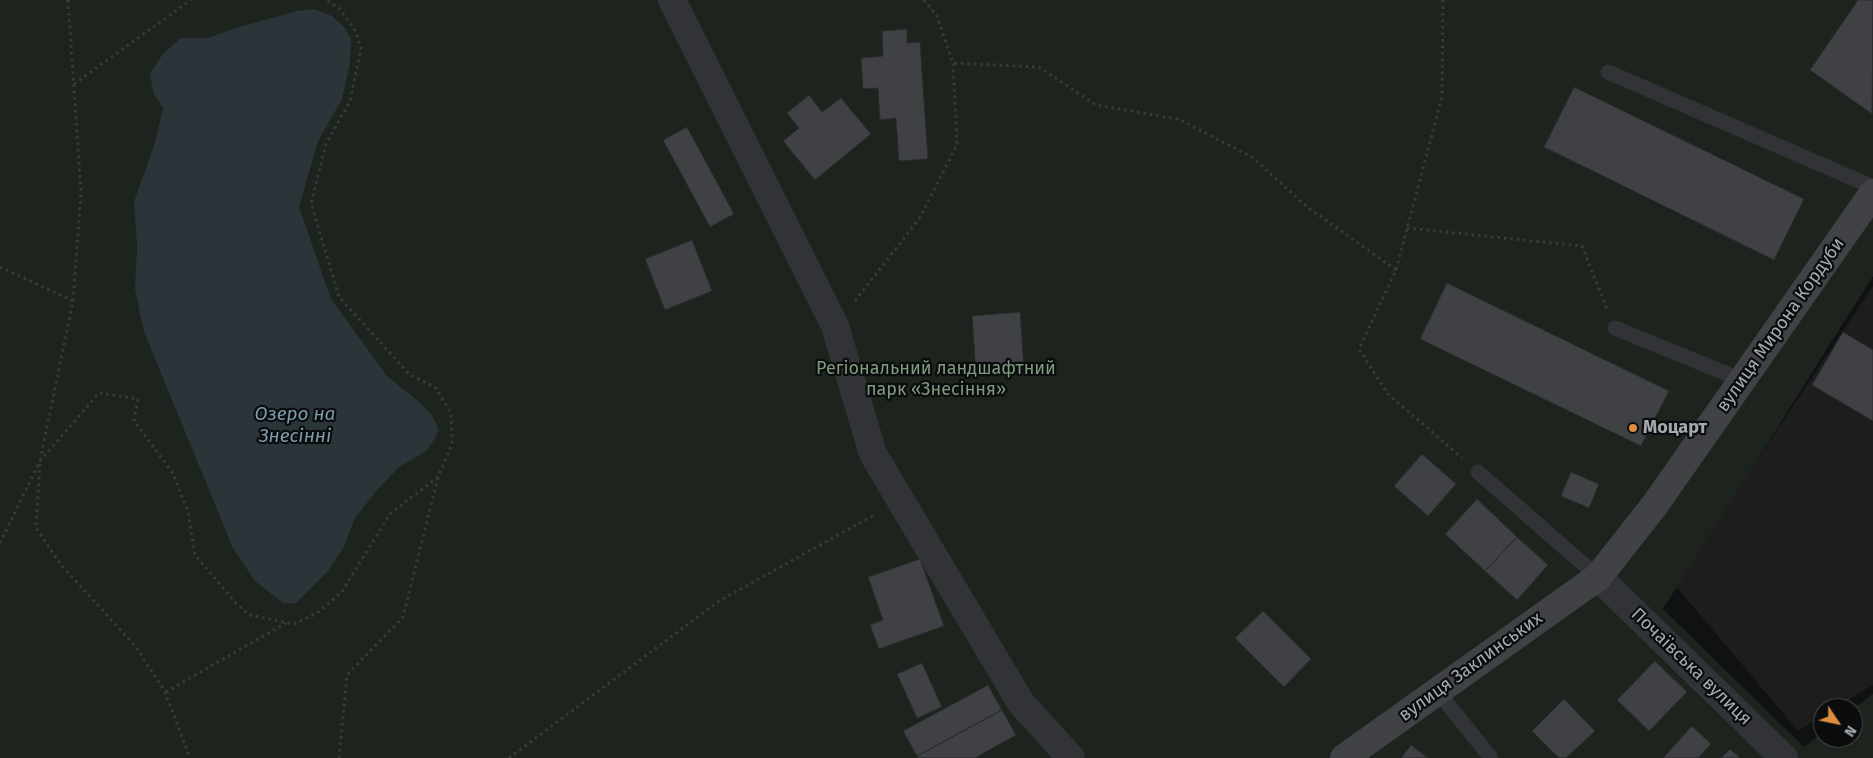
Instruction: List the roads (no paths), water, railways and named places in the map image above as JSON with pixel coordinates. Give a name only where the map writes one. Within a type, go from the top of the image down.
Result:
[{"type":"street","points":[[672,0],[835,326],[873,454],[1021,703],[1071,758]]},
{"type":"street","name":"вулиця Мирона Кордуби","points":[[1598,577],[1654,506],[1873,192]]},
{"type":"street","name":"вулиця Заклинських","points":[[1344,758],[1598,577]]},
{"type":"street","name":"Почаївська вулиця","points":[[1598,577],[1784,758]]},
{"type":"lane","points":[[1608,72],[1873,187]]},
{"type":"lane","points":[[1615,328],[1742,380]]},
{"type":"lane","points":[[1478,472],[1598,577]]},
{"type":"lane","points":[[1438,692],[1491,758]]},
{"type":"water","name":"Озеро на Знесінні","points":[[314,9],[332,16],[344,27],[351,39],[350,63],[342,99],[318,141],[299,207],[331,299],[387,376],[431,414],[439,429],[426,451],[398,468],[355,518],[343,548],[328,571],[296,603],[283,603],[255,581],[233,548],[144,332],[135,288],[137,247],[134,202],[155,143],[163,108],[153,92],[150,73],[163,54],[181,38],[208,38],[239,27],[297,11]]},
{"type":"place","name":"Моцарт","points":[[1633,428]]},
{"type":"park label","name":"Регіональний ландшафтний парк «Знесіння»","points":[[936,379]]}]
